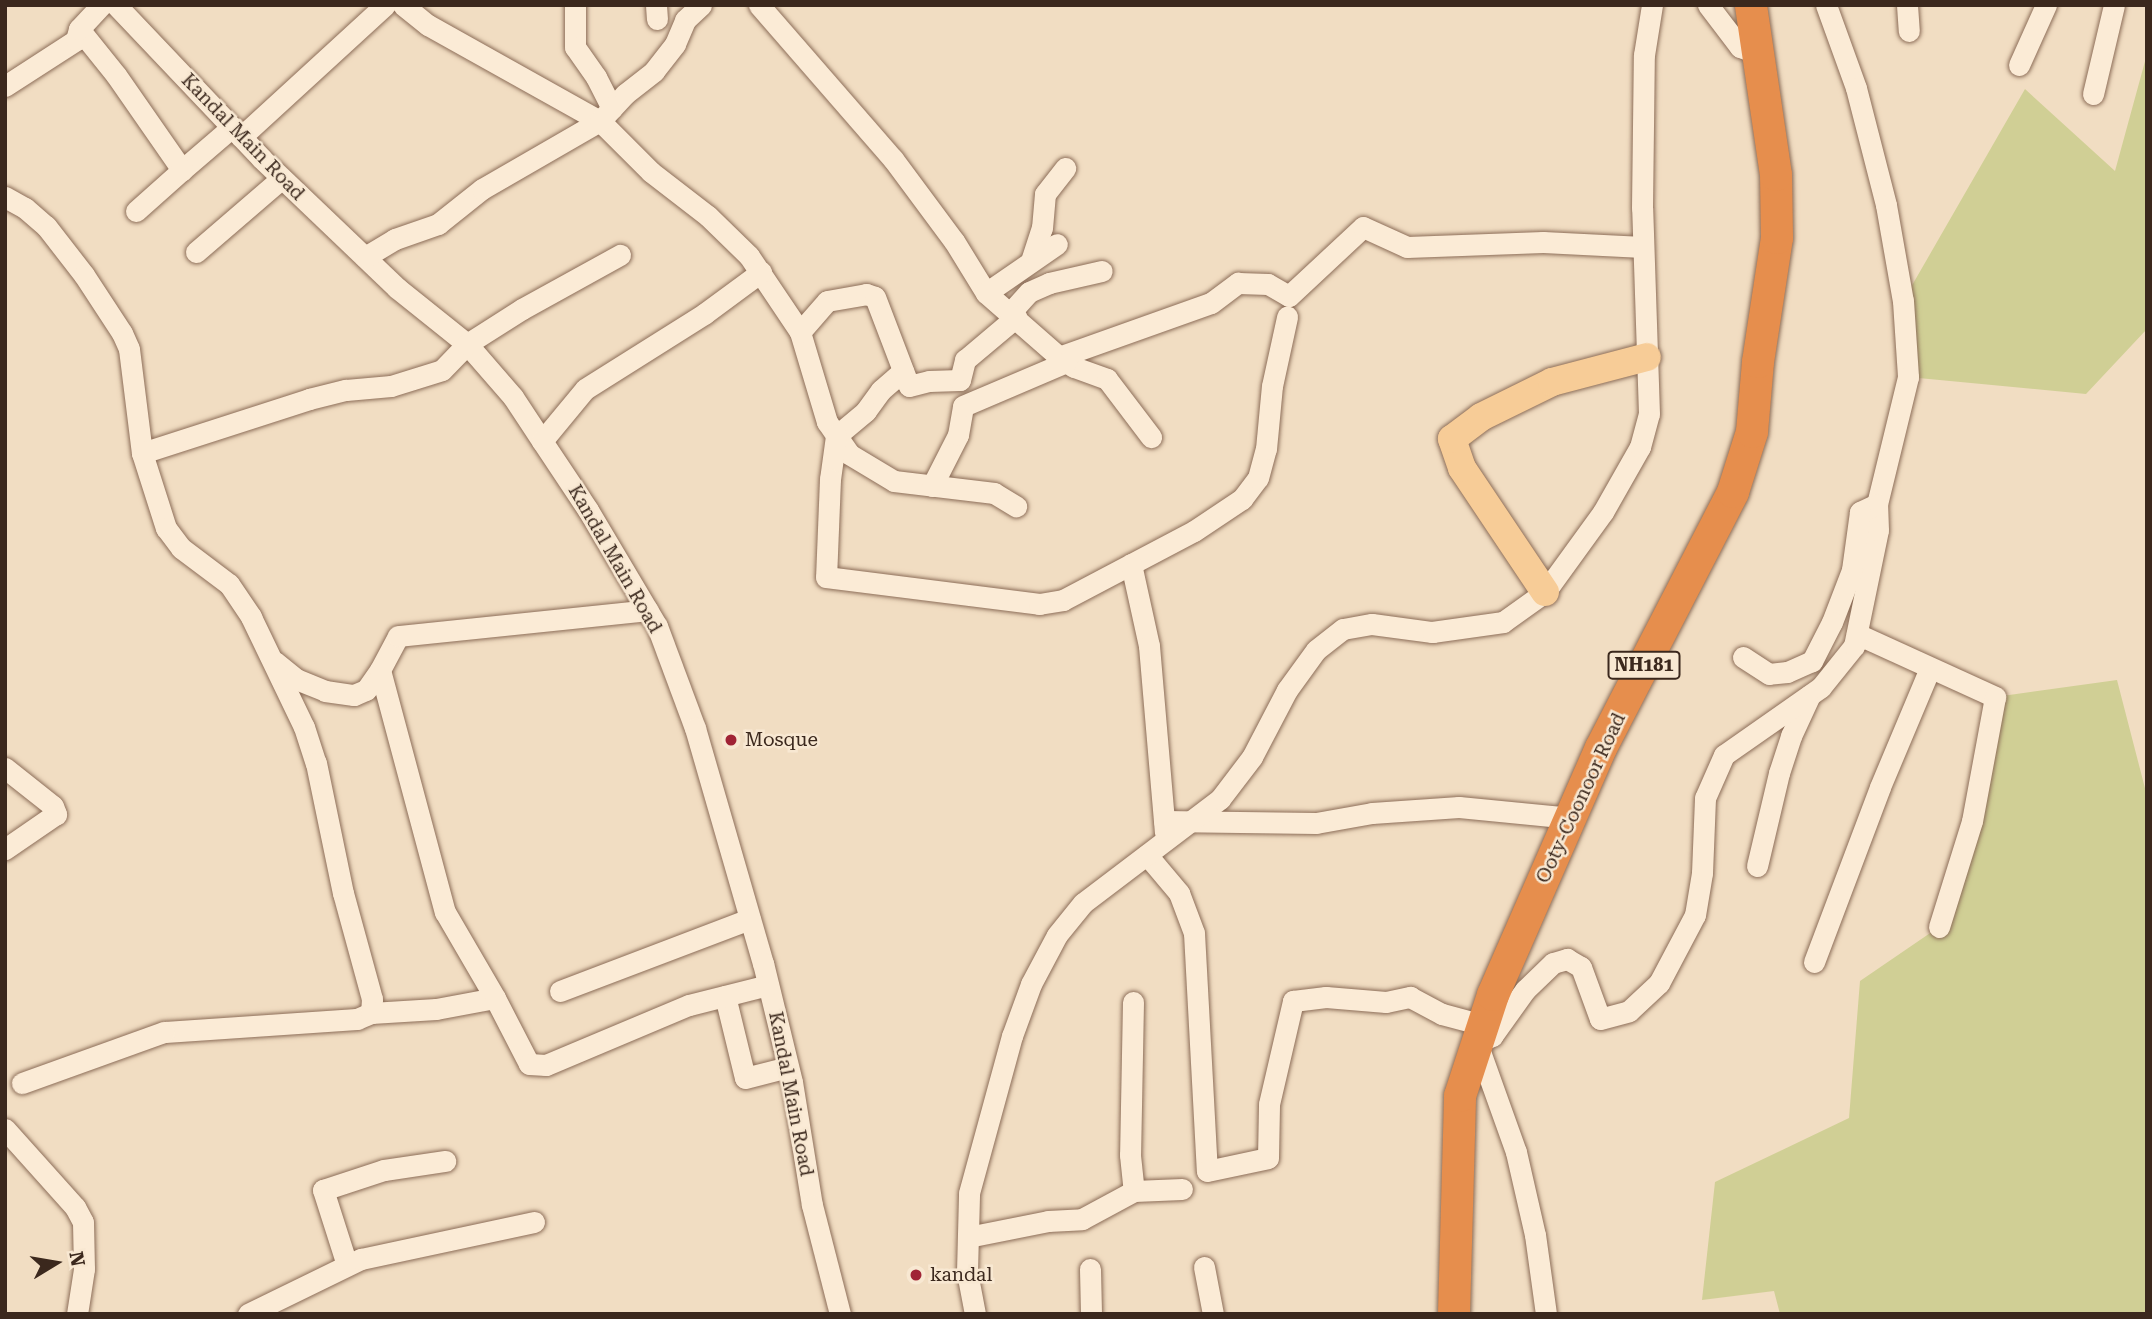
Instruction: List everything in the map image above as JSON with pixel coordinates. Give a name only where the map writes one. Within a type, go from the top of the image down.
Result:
[{"type":"highway","name":"Ooty-Coonoor Road","points":[[1454,1314],[1460,1096],[1493,995],[1601,748],[1734,492],[1752,432],[1758,362],[1777,238],[1776,175],[1751,5]]},
{"type":"main road","points":[[1545,592],[1462,468],[1452,439],[1482,417],[1552,382],[1647,357]]},
{"type":"street","points":[[5,86],[76,40],[79,29],[101,5]]},
{"type":"street","name":"Kandal Main Road","points":[[116,5],[282,178],[365,257],[467,344],[513,397],[588,510],[657,626],[695,728],[768,985],[788,1067],[812,1205],[840,1314]]},
{"type":"street","points":[[136,211],[182,170],[237,132],[385,5]]},
{"type":"street","points":[[403,5],[428,25],[606,115]]},
{"type":"street","points":[[575,5],[575,47],[606,115],[651,172],[709,216],[761,272],[800,332],[811,377],[827,422],[849,454],[894,481],[994,493],[1016,506]]},
{"type":"street","points":[[365,257],[395,239],[438,224],[482,189],[606,115],[654,71],[675,44],[685,20],[701,5]]},
{"type":"street","points":[[759,5],[893,159],[954,241],[986,293],[1062,359],[1107,379],[1151,438]]},
{"type":"street","points":[[975,1314],[967,1272],[968,1193],[1012,1036],[1031,984],[1057,934],[1083,902],[1220,799],[1252,757],[1287,690],[1316,650],[1343,629],[1372,624],[1432,632],[1503,622],[1545,592],[1603,512],[1640,447],[1649,414],[1643,247],[1644,55],[1652,5]]},
{"type":"street","points":[[1708,5],[1740,47],[1759,54]]},
{"type":"street","points":[[1147,855],[1180,893],[1194,933],[1207,1171],[1268,1158],[1269,1104],[1293,1001],[1326,997],[1386,1002],[1410,997],[1480,1034],[1492,1036],[1525,990],[1553,963],[1567,959],[1581,967],[1600,1019],[1629,1011],[1659,983],[1695,915],[1702,873],[1705,798],[1724,755],[1821,687],[1854,646],[1878,530],[1877,504],[1908,377],[1903,301],[1886,205],[1857,88],[1826,5]]},
{"type":"street","points":[[1907,5],[1909,32]]},
{"type":"street","points":[[2019,65],[2046,5]]},
{"type":"street","points":[[2093,94],[2114,5]]},
{"type":"street","points":[[79,29],[116,75],[182,170]]},
{"type":"street","points":[[1031,261],[1042,228],[1045,194],[1065,168]]},
{"type":"street","points":[[196,252],[282,178]]},
{"type":"street","points":[[5,197],[25,208],[46,226],[84,275],[122,333],[129,349],[142,453],[166,528],[181,548],[229,584],[251,617],[304,727],[316,763],[343,893],[369,981],[371,1013]]},
{"type":"street","points":[[932,486],[958,435],[963,406],[1062,359],[1211,303],[1238,284],[1268,284],[1289,296],[1363,227],[1406,247],[1543,242],[1643,247]]},
{"type":"street","points":[[986,293],[1057,244]]},
{"type":"street","points":[[142,453],[309,399],[417,380],[442,370],[467,344],[522,309],[620,255]]},
{"type":"street","points":[[800,332],[827,301],[866,294],[874,297],[909,386],[929,380],[960,380],[965,360],[1013,315],[1030,292],[1049,283],[1102,271]]},
{"type":"street","points":[[542,441],[585,389],[704,314],[761,272]]},
{"type":"street","points":[[903,370],[881,390],[866,411],[836,436],[830,479],[826,578],[1039,604],[1063,600],[1194,531],[1242,499],[1258,478],[1287,317]]},
{"type":"street","points":[[1743,657],[1769,674],[1787,672],[1812,661],[1832,622],[1852,570],[1860,512],[1877,504]]},
{"type":"street","points":[[1131,564],[1149,646],[1166,842]]},
{"type":"street","points":[[269,657],[296,679],[325,691],[354,695],[366,690],[398,636],[648,610]]},
{"type":"street","points":[[1857,634],[1995,697],[1972,821],[1939,927]]},
{"type":"street","points":[[1814,962],[1880,787],[1930,667]]},
{"type":"street","points":[[380,670],[445,912],[495,998],[529,1064],[546,1065],[689,1005],[768,985]]},
{"type":"street","points":[[1757,866],[1783,760],[1811,694]]},
{"type":"street","points":[[5,768],[53,806],[56,814],[5,849]]},
{"type":"street","points":[[1164,821],[1316,824],[1371,813],[1459,807],[1571,818]]},
{"type":"street","points":[[561,991],[750,919]]},
{"type":"street","points":[[725,996],[745,1078],[788,1067]]},
{"type":"street","points":[[22,1083],[164,1032],[356,1019],[371,1013],[436,1009],[495,998]]},
{"type":"street","points":[[1133,1002],[1130,1154],[1134,1191]]},
{"type":"street","points":[[1480,1034],[1516,1152],[1535,1234],[1546,1314]]},
{"type":"street","points":[[5,1129],[75,1207],[83,1222],[84,1269],[77,1314]]},
{"type":"street","points":[[346,1265],[323,1190],[384,1170],[445,1161]]},
{"type":"street","points":[[968,1237],[1048,1221],[1082,1219],[1134,1191],[1182,1189]]},
{"type":"street","points":[[248,1314],[361,1259],[534,1222]]},
{"type":"street","points":[[1204,1266],[1213,1314]]},
{"type":"street","points":[[1090,1269],[1091,1314]]},
{"type":"shaded area","points":[[2147,54],[2147,329],[2086,394],[1908,377],[1903,301],[2025,89],[2115,171]]},
{"type":"shaded area","points":[[2117,680],[2147,796],[2147,1314],[1780,1314],[1774,1291],[1702,1300],[1715,1182],[1849,1118],[1860,981],[1939,927],[1995,697]]},
{"type":"place","name":"Mosque","points":[[731,740]]},
{"type":"place","name":"kandal","points":[[916,1275]]}]
